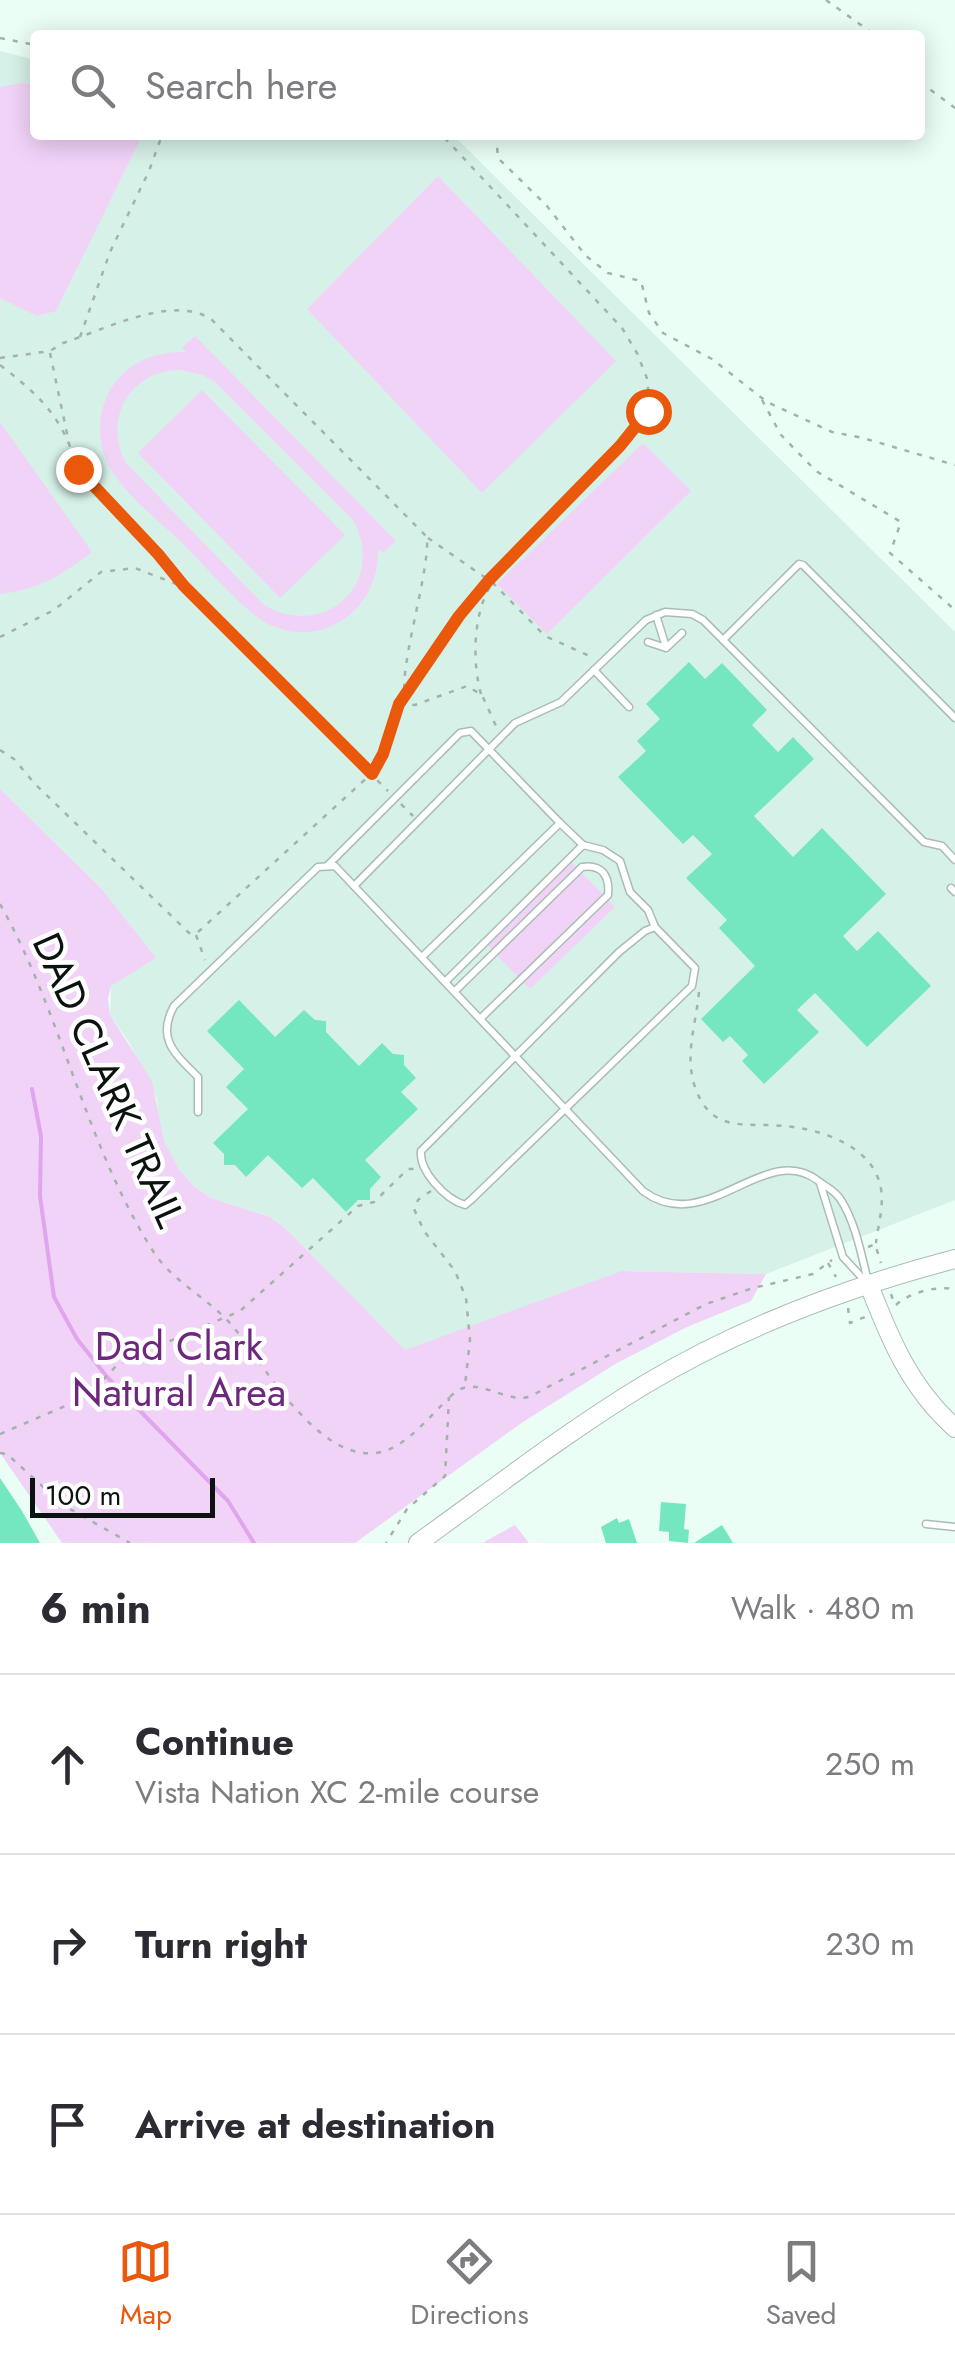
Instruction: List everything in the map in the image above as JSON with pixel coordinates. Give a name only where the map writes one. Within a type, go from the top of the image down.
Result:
[{"type":"main road","points":[[418,1543],[644,1385],[726,1342],[877,1282],[955,1259]]},
{"type":"main road","points":[[877,1282],[904,1367],[926,1400],[955,1428]]},
{"type":"lane","points":[[723,640],[795,568],[804,565],[955,718]]},
{"type":"lane","points":[[354,886],[515,723],[561,702],[646,620],[678,611],[703,620],[924,842],[942,846],[955,860]]},
{"type":"lane","points":[[656,615],[666,648]]},
{"type":"lane","points":[[666,648],[682,633]]},
{"type":"lane","points":[[648,642],[666,648]]},
{"type":"lane","points":[[594,670],[630,707]]},
{"type":"lane","points":[[328,865],[464,730],[471,731],[583,845],[604,850],[620,862],[630,892],[648,910],[655,927],[695,968],[692,986],[465,1205],[456,1202],[423,1168],[421,1150],[619,952],[655,927]]},
{"type":"lane","points":[[422,956],[560,822]]},
{"type":"lane","points":[[446,981],[583,845]]},
{"type":"lane","points":[[455,991],[582,867],[593,865],[603,870],[609,883],[608,894],[481,1018]]},
{"type":"lane","points":[[198,1112],[198,1077],[167,1042],[166,1024],[174,1006],[308,875],[318,867],[335,866],[658,1202],[692,1205],[752,1180],[780,1172],[802,1172],[839,1196],[877,1282]]},
{"type":"lane","points":[[820,1182],[843,1257],[877,1282]]},
{"type":"lane","points":[[926,1524],[955,1528]]},
{"type":"path","points":[[826,0],[868,30]]},
{"type":"path","points":[[0,38],[30,44]]},
{"type":"path","points":[[925,86],[955,108]]},
{"type":"path","points":[[80,337],[110,252],[160,140]]},
{"type":"path","points":[[404,697],[451,627],[648,411],[648,381],[622,328],[447,140]]},
{"type":"path","points":[[496,140],[498,158],[504,166],[547,206],[586,256],[608,273],[641,282],[649,313],[663,333],[712,359],[762,399],[832,432],[955,466]]},
{"type":"path","points":[[0,358],[50,351],[162,310],[202,313],[427,537],[491,582],[545,636],[601,664]]},
{"type":"path","points":[[50,351],[70,445],[86,481],[184,586],[418,820]]},
{"type":"path","points":[[1,367],[42,399],[70,445]]},
{"type":"path","points":[[762,399],[782,435],[816,471],[901,522],[890,552],[955,610]]},
{"type":"path","points":[[0,750],[14,759],[189,933],[196,933],[372,774],[404,697],[427,537]]},
{"type":"path","points":[[0,637],[54,610],[101,572],[135,568],[184,586]]},
{"type":"path","points":[[491,582],[482,607],[477,671],[482,696],[501,736]]},
{"type":"path","points":[[404,697],[408,704],[415,705],[468,686],[482,696]]},
{"type":"path","name":"DAD CLARK TRAIL","points":[[0,904],[118,1189],[139,1229],[163,1265],[224,1316],[308,1420],[339,1446],[365,1452],[389,1450],[464,1386]]},
{"type":"path","points":[[196,933],[201,954],[212,969]]},
{"type":"path","points":[[695,968],[700,972],[700,986],[690,1054],[701,1101],[724,1120],[740,1127],[778,1125],[823,1133],[867,1161],[880,1182],[882,1211],[875,1244],[877,1282],[895,1306]]},
{"type":"path","points":[[0,1434],[29,1424],[74,1400],[116,1366],[253,1302],[358,1206],[374,1202],[408,1169],[423,1168]]},
{"type":"path","points":[[438,1184],[418,1200],[414,1209],[424,1232],[455,1271],[466,1298],[470,1340],[464,1386],[481,1386],[504,1397],[529,1397],[706,1304],[813,1274],[827,1262],[843,1257]]},
{"type":"path","points":[[860,1250],[875,1244]]},
{"type":"path","points":[[386,1543],[407,1509],[444,1476],[449,1398]]},
{"type":"path","points":[[0,1453],[7,1454],[63,1505],[130,1543]]},
{"type":"shaded area","points":[[0,51],[30,59],[30,140],[458,140],[955,632],[955,1200],[766,1274],[621,1271],[405,1351],[284,1227],[270,1217],[211,1198],[178,1168],[164,1142],[157,1099],[129,1042],[110,1015],[111,986],[155,958],[101,888],[0,789]]},
{"type":"green space","points":[[30,84],[30,140],[140,140],[56,311],[37,316],[0,298],[0,87]]},
{"type":"green space","points":[[438,176],[616,361],[482,493],[307,309]]},
{"type":"green space","points":[[195,336],[396,541],[383,553],[378,549],[376,572],[368,591],[357,608],[341,621],[303,632],[261,620],[141,506],[106,460],[100,429],[103,408],[117,380],[140,362],[157,355],[186,352],[182,347]],"holes":[[[181,370],[216,383],[353,520],[362,543],[362,565],[356,584],[344,600],[327,611],[307,616],[286,614],[263,604],[126,463],[117,430],[120,414],[135,387],[163,372]]]},
{"type":"green space","points":[[202,390],[345,535],[280,598],[138,453]]},
{"type":"green space","points":[[0,422],[92,552],[49,580],[0,594]]},
{"type":"green space","points":[[643,443],[691,491],[547,634],[497,584]]},
{"type":"green space","name":"Dad Clark Natural Area","points":[[0,789],[101,888],[156,958],[111,986],[108,999],[110,1015],[152,1081],[164,1141],[178,1168],[211,1198],[270,1217],[284,1227],[405,1350],[621,1271],[766,1274],[751,1301],[687,1327],[617,1363],[523,1422],[355,1543],[62,1543],[0,1453]]},
{"type":"green space","points":[[569,860],[615,907],[530,989],[484,942]]},
{"type":"green space","points":[[515,1525],[529,1543],[482,1543]]},
{"type":"building","points":[[689,662],[705,679],[722,663],[767,710],[752,725],[778,752],[793,737],[814,759],[754,816],[793,857],[822,828],[886,894],[843,936],[857,951],[878,931],[931,986],[867,1047],[815,993],[797,1010],[819,1032],[764,1084],[742,1061],[748,1055],[730,1036],[723,1042],[701,1019],[755,966],[719,928],[727,920],[686,878],[712,854],[693,835],[683,844],[618,777],[646,751],[637,741],[660,719],[646,704]]},
{"type":"building","points":[[239,1000],[275,1037],[304,1010],[315,1020],[326,1021],[326,1032],[359,1066],[382,1043],[393,1054],[404,1055],[404,1065],[416,1078],[401,1092],[418,1109],[365,1160],[381,1177],[370,1189],[370,1200],[358,1200],[346,1212],[313,1178],[302,1188],[268,1155],[246,1177],[235,1165],[224,1165],[224,1154],[213,1143],[248,1109],[226,1087],[244,1069],[207,1031]]},
{"type":"building","points":[[0,1478],[22,1511],[40,1543],[0,1543]]},
{"type":"building","points":[[661,1502],[686,1504],[684,1529],[689,1530],[688,1543],[669,1541],[669,1532],[659,1531]]},
{"type":"building","points":[[617,1518],[619,1523],[629,1519],[637,1543],[606,1543],[601,1527]]},
{"type":"building","points":[[722,1525],[733,1543],[694,1543]]},
{"type":"waterway","points":[[32,1089],[41,1136],[40,1196],[54,1297],[77,1339],[107,1377],[228,1501],[254,1543]]},
{"type":"route","points":[[78,469],[184,586],[372,774],[383,754],[399,704],[459,616],[620,446],[648,411]]}]
